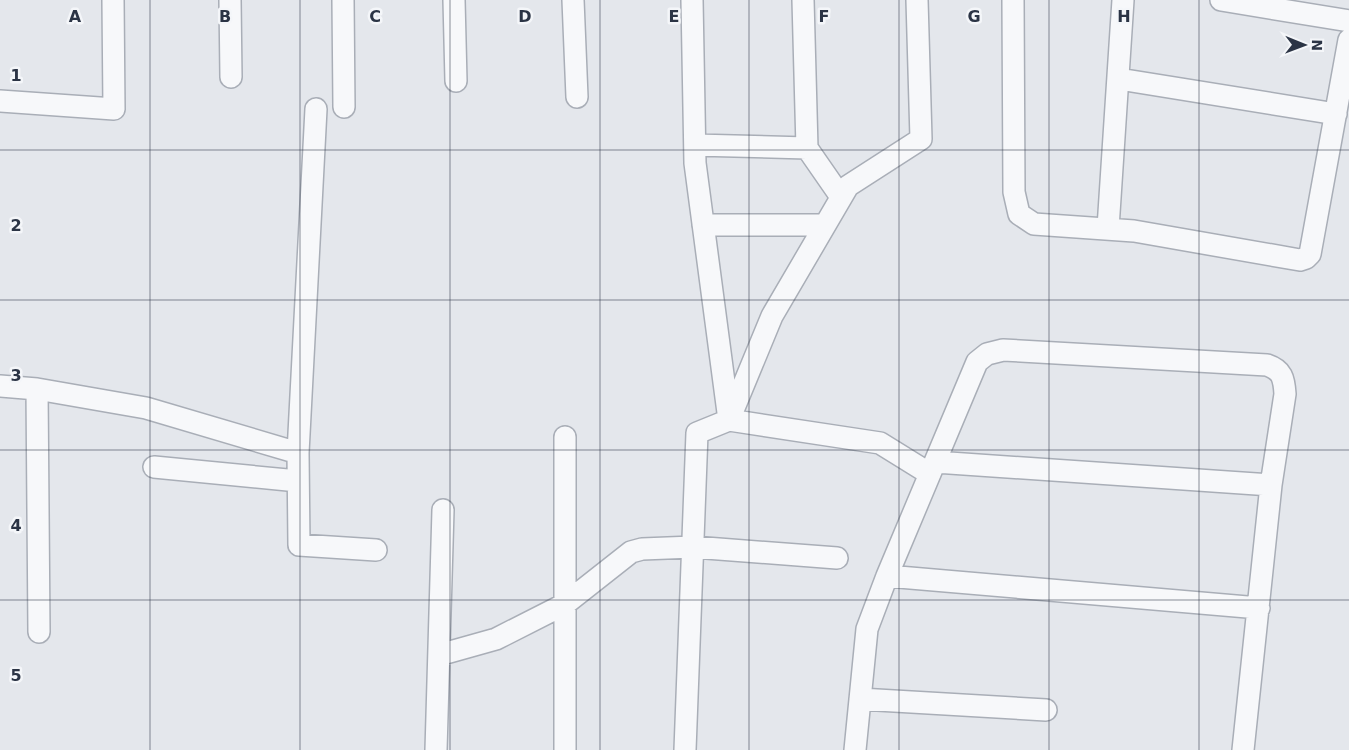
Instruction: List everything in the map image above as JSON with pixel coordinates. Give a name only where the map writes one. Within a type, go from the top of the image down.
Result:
[{"type":"street","points":[[0,101],[114,109],[113,0]]},
{"type":"street","points":[[230,0],[231,77]]},
{"type":"street","points":[[343,0],[344,107]]},
{"type":"street","points":[[454,0],[456,81]]},
{"type":"street","points":[[572,0],[577,97]]},
{"type":"street","points":[[692,0],[695,145],[703,224],[729,420]]},
{"type":"street","points":[[803,0],[807,148],[841,198]]},
{"type":"street","points":[[729,420],[772,316],[848,186],[921,139],[917,0]]},
{"type":"street","points":[[1013,0],[1014,192],[1019,214],[1034,224],[1108,228],[1300,260],[1310,254],[1349,40]]},
{"type":"street","points":[[1108,228],[1123,0]]},
{"type":"street","points":[[1221,0],[1349,21]]},
{"type":"street","points":[[1119,79],[1336,114]]},
{"type":"street","points":[[316,109],[298,453],[299,545],[376,550]]},
{"type":"street","points":[[695,145],[807,148]]},
{"type":"street","points":[[703,224],[825,225]]},
{"type":"street","points":[[854,750],[867,629],[887,576],[977,362],[987,354],[1003,350],[1267,364],[1278,369],[1284,379],[1285,394],[1272,485],[1243,750]]},
{"type":"street","points":[[0,386],[37,389],[146,408],[298,453]]},
{"type":"street","points":[[37,389],[39,632]]},
{"type":"street","points":[[685,750],[697,433],[729,420],[880,443],[932,468],[1272,485]]},
{"type":"street","points":[[565,437],[565,750]]},
{"type":"street","points":[[154,467],[298,481]]},
{"type":"street","points":[[436,750],[443,510]]},
{"type":"street","points":[[439,655],[496,639],[565,604],[631,552],[642,549],[693,547],[837,558]]},
{"type":"street","points":[[887,576],[1258,608]]},
{"type":"street","points":[[860,699],[1046,710]]}]
